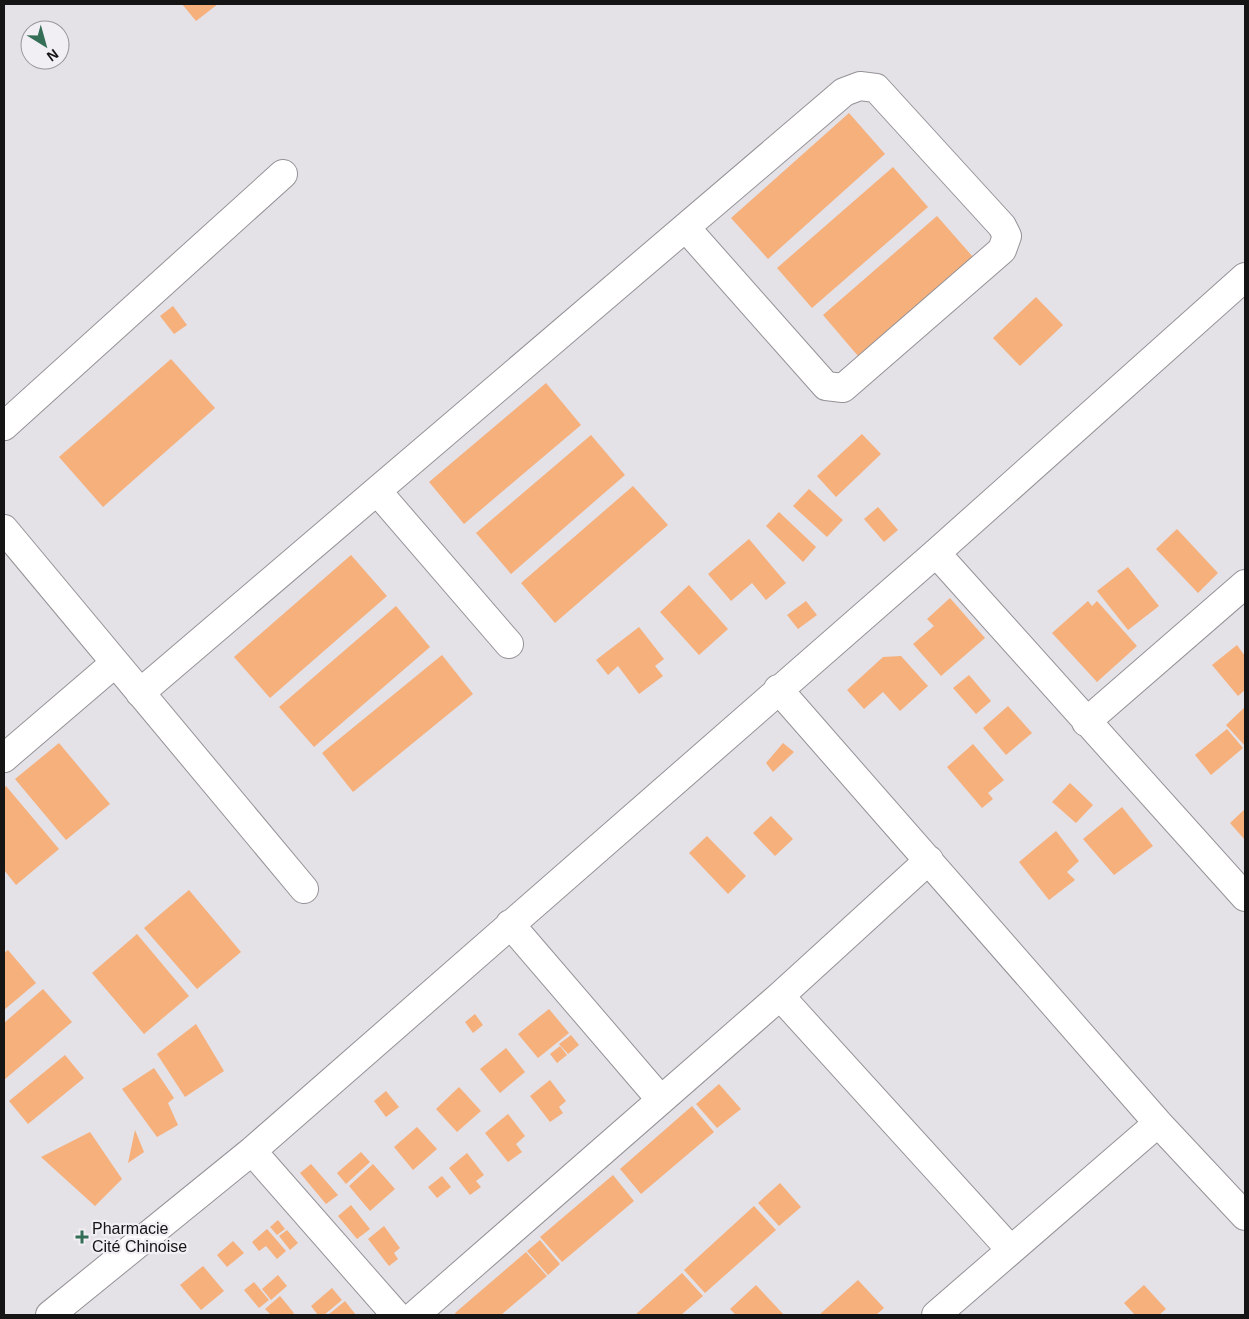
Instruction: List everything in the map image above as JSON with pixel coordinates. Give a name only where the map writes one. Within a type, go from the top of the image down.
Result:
[{"type":"street","points":[[140,693],[844,92],[860,86],[876,88],[1002,226],[1007,236],[1002,250],[843,388],[826,386],[686,228]]},
{"type":"street","points":[[4,426],[283,174]]},
{"type":"street","points":[[50,1315],[252,1151],[778,689],[936,553],[1245,277]]},
{"type":"street","points":[[377,491],[509,644]]},
{"type":"street","points":[[4,529],[304,889]]},
{"type":"street","points":[[936,553],[1245,897]]},
{"type":"street","points":[[1086,722],[1245,584]]},
{"type":"street","points":[[4,758],[115,663]]},
{"type":"street","points":[[778,689],[1158,1122],[1245,1216]]},
{"type":"street","points":[[415,1315],[780,996],[929,860]]},
{"type":"street","points":[[510,924],[661,1100]]},
{"type":"street","points":[[780,996],[1010,1249]]},
{"type":"street","points":[[936,1315],[1158,1122]]},
{"type":"street","points":[[252,1151],[396,1315]]},
{"type":"building","points":[[182,4],[218,4],[196,21]]},
{"type":"building","points":[[849,113],[885,154],[768,259],[731,218]]},
{"type":"building","points":[[893,167],[928,207],[812,308],[777,268]]},
{"type":"building","points":[[937,216],[973,257],[858,356],[823,315]]},
{"type":"building","points":[[1036,297],[1063,325],[1020,366],[993,338]]},
{"type":"building","points":[[173,306],[187,325],[174,334],[160,316]]},
{"type":"building","points":[[171,359],[215,408],[103,507],[59,457]]},
{"type":"building","points":[[546,383],[581,425],[464,524],[429,482]]},
{"type":"building","points":[[862,434],[881,454],[836,497],[817,476]]},
{"type":"building","points":[[591,435],[625,475],[511,574],[476,533]]},
{"type":"building","points":[[633,486],[668,525],[555,623],[521,583]]},
{"type":"building","points":[[809,489],[843,520],[827,537],[793,506]]},
{"type":"building","points":[[878,507],[898,530],[884,542],[864,519]]},
{"type":"building","points":[[779,512],[816,547],[803,562],[766,526]]},
{"type":"building","points":[[1177,529],[1218,573],[1198,593],[1156,549]]},
{"type":"building","points":[[749,539],[786,583],[766,600],[752,583],[731,601],[708,574]]},
{"type":"building","points":[[351,555],[387,596],[270,698],[234,657]]},
{"type":"building","points":[[1128,567],[1159,606],[1128,630],[1097,591]]},
{"type":"building","points":[[689,585],[728,629],[699,655],[660,612]]},
{"type":"building","points":[[950,598],[985,638],[941,676],[913,644],[934,626],[927,619]]},
{"type":"building","points":[[806,601],[817,615],[798,629],[787,615]]},
{"type":"building","points":[[1088,601],[1092,606],[1097,601],[1137,646],[1097,682],[1052,633]]},
{"type":"building","points":[[396,606],[430,647],[314,747],[279,707]]},
{"type":"building","points":[[639,627],[664,659],[655,666],[663,676],[639,694],[618,666],[608,675],[596,660]]},
{"type":"building","points":[[1237,645],[1245,656],[1245,690],[1238,696],[1212,665]]},
{"type":"building","points":[[442,655],[473,694],[353,792],[322,753]]},
{"type":"building","points":[[901,656],[928,686],[900,711],[883,692],[864,709],[847,690],[883,657]]},
{"type":"building","points":[[969,675],[991,701],[976,714],[953,688]]},
{"type":"building","points":[[1008,706],[1032,733],[1006,755],[983,728]]},
{"type":"building","points":[[1245,707],[1245,746],[1226,725]]},
{"type":"building","points":[[1227,729],[1243,748],[1211,775],[1195,755]]},
{"type":"building","points":[[59,743],[110,804],[66,840],[15,779]]},
{"type":"building","points":[[783,743],[794,752],[773,772],[766,763]]},
{"type":"building","points":[[973,744],[1004,780],[988,793],[993,799],[982,808],[947,767]]},
{"type":"building","points":[[1070,783],[1093,805],[1076,823],[1052,802]]},
{"type":"building","points":[[6,786],[59,849],[16,885],[4,870],[4,788]]},
{"type":"building","points":[[1122,807],[1153,846],[1114,875],[1083,839]]},
{"type":"building","points":[[1245,809],[1245,840],[1230,823]]},
{"type":"building","points":[[771,816],[793,839],[775,856],[753,833]]},
{"type":"building","points":[[1056,831],[1079,861],[1067,872],[1075,880],[1049,900],[1019,862]]},
{"type":"building","points":[[707,836],[746,876],[728,894],[689,853]]},
{"type":"building","points":[[189,890],[241,952],[197,989],[144,928]]},
{"type":"building","points":[[137,934],[189,996],[144,1034],[92,973]]},
{"type":"building","points":[[8,950],[36,983],[4,1010],[4,953]]},
{"type":"building","points":[[43,989],[72,1022],[4,1080],[4,1023]]},
{"type":"building","points":[[549,1009],[569,1033],[538,1058],[518,1034]]},
{"type":"building","points":[[475,1014],[483,1025],[473,1033],[465,1022]]},
{"type":"building","points":[[196,1024],[224,1071],[185,1097],[157,1054]]},
{"type":"building","points":[[571,1035],[579,1045],[568,1054],[559,1044]]},
{"type":"building","points":[[560,1046],[567,1055],[557,1063],[550,1054]]},
{"type":"building","points":[[506,1048],[525,1072],[500,1093],[480,1069]]},
{"type":"building","points":[[65,1055],[84,1078],[28,1124],[9,1101]]},
{"type":"building","points":[[154,1068],[174,1098],[168,1103],[178,1125],[157,1137],[122,1089]]},
{"type":"building","points":[[550,1080],[566,1101],[559,1107],[563,1113],[550,1122],[530,1096]]},
{"type":"building","points":[[719,1084],[741,1109],[717,1128],[696,1104]]},
{"type":"building","points":[[459,1087],[481,1111],[457,1132],[436,1109]]},
{"type":"building","points":[[386,1091],[399,1107],[386,1117],[374,1101]]},
{"type":"building","points":[[692,1106],[714,1132],[641,1194],[620,1169]]},
{"type":"building","points":[[508,1114],[525,1136],[516,1144],[522,1152],[508,1162],[485,1133]]},
{"type":"building","points":[[417,1127],[437,1149],[413,1170],[394,1147]]},
{"type":"building","points":[[135,1130],[144,1152],[128,1163]]},
{"type":"building","points":[[90,1132],[122,1179],[95,1206],[41,1157]]},
{"type":"building","points":[[361,1152],[370,1162],[346,1184],[337,1173]]},
{"type":"building","points":[[467,1153],[484,1175],[476,1181],[481,1187],[470,1195],[449,1168]]},
{"type":"building","points":[[311,1164],[338,1195],[326,1204],[300,1173]]},
{"type":"building","points":[[373,1164],[395,1189],[370,1211],[349,1186]]},
{"type":"building","points":[[613,1175],[634,1201],[562,1262],[540,1237]]},
{"type":"building","points":[[442,1176],[451,1187],[437,1198],[428,1187]]},
{"type":"building","points":[[780,1183],[801,1207],[779,1226],[758,1203]]},
{"type":"building","points":[[351,1205],[370,1229],[357,1239],[338,1216]]},
{"type":"building","points":[[754,1206],[776,1230],[705,1293],[684,1270]]},
{"type":"building","points":[[278,1220],[285,1229],[277,1235],[270,1227]]},
{"type":"building","points":[[384,1226],[400,1248],[394,1253],[398,1259],[389,1266],[368,1239]]},
{"type":"building","points":[[267,1229],[286,1251],[277,1259],[266,1246],[259,1251],[252,1242]]},
{"type":"building","points":[[287,1230],[298,1243],[290,1250],[279,1236]]},
{"type":"building","points":[[540,1240],[560,1264],[548,1275],[527,1251]]},
{"type":"building","points":[[233,1241],[244,1253],[227,1267],[217,1255]]},
{"type":"building","points":[[526,1252],[547,1276],[501,1315],[456,1315],[455,1313]]},
{"type":"building","points":[[203,1266],[224,1291],[201,1310],[180,1285]]},
{"type":"building","points":[[682,1273],[703,1296],[681,1315],[635,1315]]},
{"type":"building","points":[[278,1275],[287,1286],[271,1300],[262,1289]]},
{"type":"building","points":[[858,1280],[884,1308],[876,1315],[819,1315]]},
{"type":"building","points":[[254,1282],[269,1300],[259,1308],[244,1290]]},
{"type":"building","points":[[756,1285],[784,1315],[736,1315],[730,1309]]},
{"type":"building","points":[[1144,1285],[1166,1309],[1159,1315],[1135,1315],[1124,1303]]},
{"type":"building","points":[[332,1288],[342,1300],[324,1315],[318,1315],[311,1306]]},
{"type":"building","points":[[280,1296],[294,1313],[291,1315],[271,1315],[265,1309]]},
{"type":"building","points":[[345,1301],[356,1315],[328,1315]]},
{"type":"place","name":"Pharmacie Cité Chinoise","points":[[82,1237]]}]
